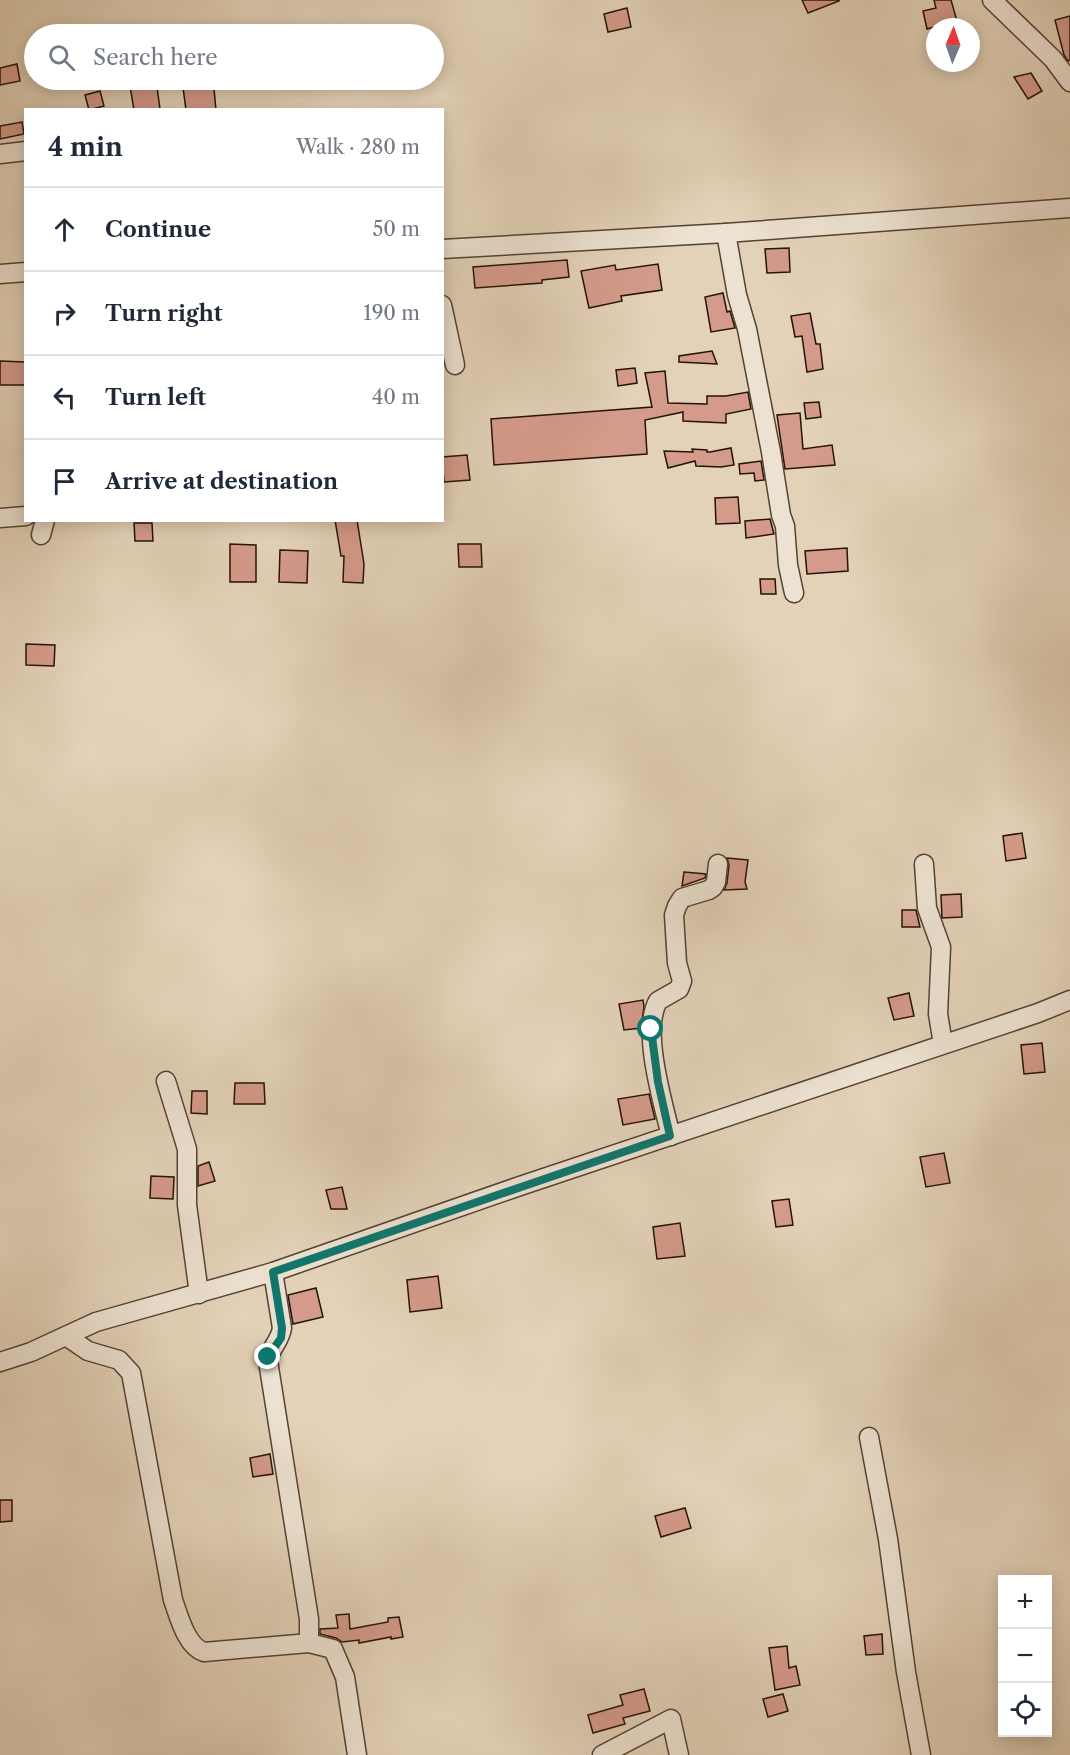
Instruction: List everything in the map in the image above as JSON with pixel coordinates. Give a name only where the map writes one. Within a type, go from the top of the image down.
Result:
[{"type":"street","points":[[992,0],[1053,58],[1070,82]]},
{"type":"street","points":[[0,154],[24,151]]},
{"type":"street","points":[[444,249],[726,233],[1070,208]]},
{"type":"street","points":[[726,233],[785,526],[788,565],[794,593]]},
{"type":"street","points":[[0,274],[24,272]]},
{"type":"street","points":[[444,314],[455,365]]},
{"type":"street","points":[[0,518],[24,516]]},
{"type":"street","points":[[670,1136],[658,1082],[651,1029],[652,1016],[658,1001],[674,993],[681,986],[674,915],[677,906],[682,898],[713,887],[716,882],[718,864]]},
{"type":"street","points":[[924,864],[927,908],[941,947],[938,1014],[943,1044]]},
{"type":"street","points":[[0,1362],[31,1352],[96,1322],[273,1272],[1038,1013],[1070,1000]]},
{"type":"street","points":[[166,1081],[187,1149],[188,1205],[199,1294]]},
{"type":"street","points":[[273,1272],[282,1328],[281,1338],[269,1354],[268,1361],[309,1619],[309,1643]]},
{"type":"street","points":[[66,1336],[88,1351],[119,1360],[131,1374],[174,1599],[183,1627],[195,1646],[204,1652],[309,1643],[333,1649],[345,1677],[357,1755]]},
{"type":"street","points":[[868,1437],[888,1539],[906,1672],[921,1755]]},
{"type":"street","points":[[602,1755],[671,1719],[679,1755]]},
{"type":"building","points":[[802,0],[839,0],[839,1],[808,13]]},
{"type":"building","points":[[934,0],[951,0],[956,18],[926,18],[926,24],[923,11],[936,8]]},
{"type":"building","points":[[627,8],[631,27],[608,32],[604,14]]},
{"type":"building","points":[[1070,16],[1070,60],[1068,61],[1064,55],[1055,20]]},
{"type":"building","points":[[17,64],[20,81],[0,85],[0,68]]},
{"type":"building","points":[[1031,73],[1042,91],[1028,99],[1014,77]]},
{"type":"building","points":[[131,90],[157,90],[160,108],[134,108]]},
{"type":"building","points":[[183,90],[214,90],[216,108],[186,108]]},
{"type":"building","points":[[100,91],[104,106],[88,108],[85,95]]},
{"type":"building","points":[[22,122],[24,134],[0,139],[0,126]]},
{"type":"building","points":[[789,248],[790,272],[767,273],[765,249]]},
{"type":"building","points":[[567,260],[569,277],[542,280],[542,283],[475,288],[473,267]]},
{"type":"building","points":[[658,264],[662,290],[621,296],[622,301],[589,308],[581,271],[615,265],[616,270]]},
{"type":"building","points":[[723,293],[727,312],[730,311],[735,328],[711,332],[705,297]]},
{"type":"building","points":[[810,313],[816,344],[820,344],[823,369],[807,372],[802,336],[795,337],[791,316]]},
{"type":"building","points":[[712,351],[717,364],[679,362],[679,356]]},
{"type":"building","points":[[0,361],[24,362],[24,385],[0,385]]},
{"type":"building","points":[[635,368],[637,383],[618,386],[616,370]]},
{"type":"building","points":[[665,371],[668,403],[707,404],[707,396],[726,396],[748,392],[751,409],[726,414],[726,423],[683,421],[683,412],[645,420],[647,454],[494,465],[491,419],[652,407],[645,373]]},
{"type":"building","points":[[819,402],[821,417],[806,419],[804,403]]},
{"type":"building","points":[[800,413],[803,449],[832,445],[835,465],[785,469],[777,415]]},
{"type":"building","points":[[731,448],[734,465],[721,467],[696,466],[695,461],[668,468],[664,451],[693,452],[692,449],[710,452]]},
{"type":"building","points":[[467,455],[470,480],[444,482],[444,457]]},
{"type":"building","points":[[761,461],[764,480],[755,481],[754,473],[740,474],[739,464]]},
{"type":"building","points":[[738,497],[740,523],[716,524],[715,498]]},
{"type":"building","points":[[770,519],[774,534],[746,538],[745,521]]},
{"type":"building","points":[[335,522],[357,522],[364,564],[363,583],[343,582],[344,556],[341,556]]},
{"type":"building","points":[[134,523],[152,523],[153,541],[135,541]]},
{"type":"building","points":[[230,544],[256,545],[256,582],[230,582]]},
{"type":"building","points":[[458,544],[481,544],[482,567],[459,567]]},
{"type":"building","points":[[847,548],[848,571],[807,574],[805,551]]},
{"type":"building","points":[[280,550],[308,551],[307,583],[279,582]]},
{"type":"building","points":[[760,579],[775,579],[776,594],[761,594]]},
{"type":"building","points":[[26,644],[55,645],[54,666],[26,665]]},
{"type":"building","points":[[1022,833],[1026,858],[1006,861],[1003,836]]},
{"type":"building","points":[[727,858],[748,860],[745,882],[747,889],[724,890],[729,865]]},
{"type":"building","points":[[684,872],[706,874],[705,878],[682,886]]},
{"type":"building","points":[[961,894],[962,917],[942,918],[941,895]]},
{"type":"building","points":[[902,910],[916,910],[920,927],[902,927]]},
{"type":"building","points":[[909,993],[914,1016],[894,1020],[888,998]]},
{"type":"building","points":[[643,1000],[641,1028],[624,1030],[619,1004]]},
{"type":"building","points":[[1042,1043],[1045,1072],[1024,1074],[1021,1045]]},
{"type":"building","points":[[235,1083],[264,1083],[265,1104],[234,1104]]},
{"type":"building","points":[[192,1091],[207,1091],[207,1114],[191,1113]]},
{"type":"building","points":[[649,1094],[655,1119],[623,1125],[618,1099]]},
{"type":"building","points":[[944,1153],[950,1183],[926,1187],[920,1157]]},
{"type":"building","points":[[209,1162],[215,1181],[198,1186],[198,1166]]},
{"type":"building","points":[[151,1176],[174,1177],[173,1199],[150,1198]]},
{"type":"building","points":[[342,1187],[347,1209],[331,1209],[326,1190]]},
{"type":"building","points":[[789,1199],[793,1225],[776,1227],[772,1201]]},
{"type":"building","points":[[680,1223],[685,1256],[657,1259],[653,1227]]},
{"type":"building","points":[[438,1276],[442,1308],[410,1312],[407,1280]]},
{"type":"building","points":[[316,1288],[323,1317],[293,1324],[288,1295]]},
{"type":"building","points":[[270,1454],[273,1474],[253,1477],[250,1458]]},
{"type":"building","points":[[0,1500],[12,1500],[12,1521],[0,1522]]},
{"type":"building","points":[[685,1508],[691,1528],[661,1537],[655,1516]]},
{"type":"building","points":[[349,1614],[350,1629],[388,1622],[388,1618],[399,1617],[403,1637],[359,1643],[359,1640],[342,1642],[320,1634],[320,1629],[338,1628],[336,1615]]},
{"type":"building","points":[[882,1634],[883,1654],[866,1655],[864,1636]]},
{"type":"building","points":[[787,1646],[789,1668],[796,1666],[800,1685],[775,1690],[769,1648]]},
{"type":"building","points":[[644,1689],[650,1711],[623,1718],[625,1724],[593,1733],[588,1715],[623,1705],[620,1695]]},
{"type":"building","points":[[783,1694],[788,1711],[768,1717],[763,1699]]},
{"type":"route","points":[[268,1357],[281,1338],[282,1328],[273,1272],[670,1136],[658,1082],[651,1029]]}]
